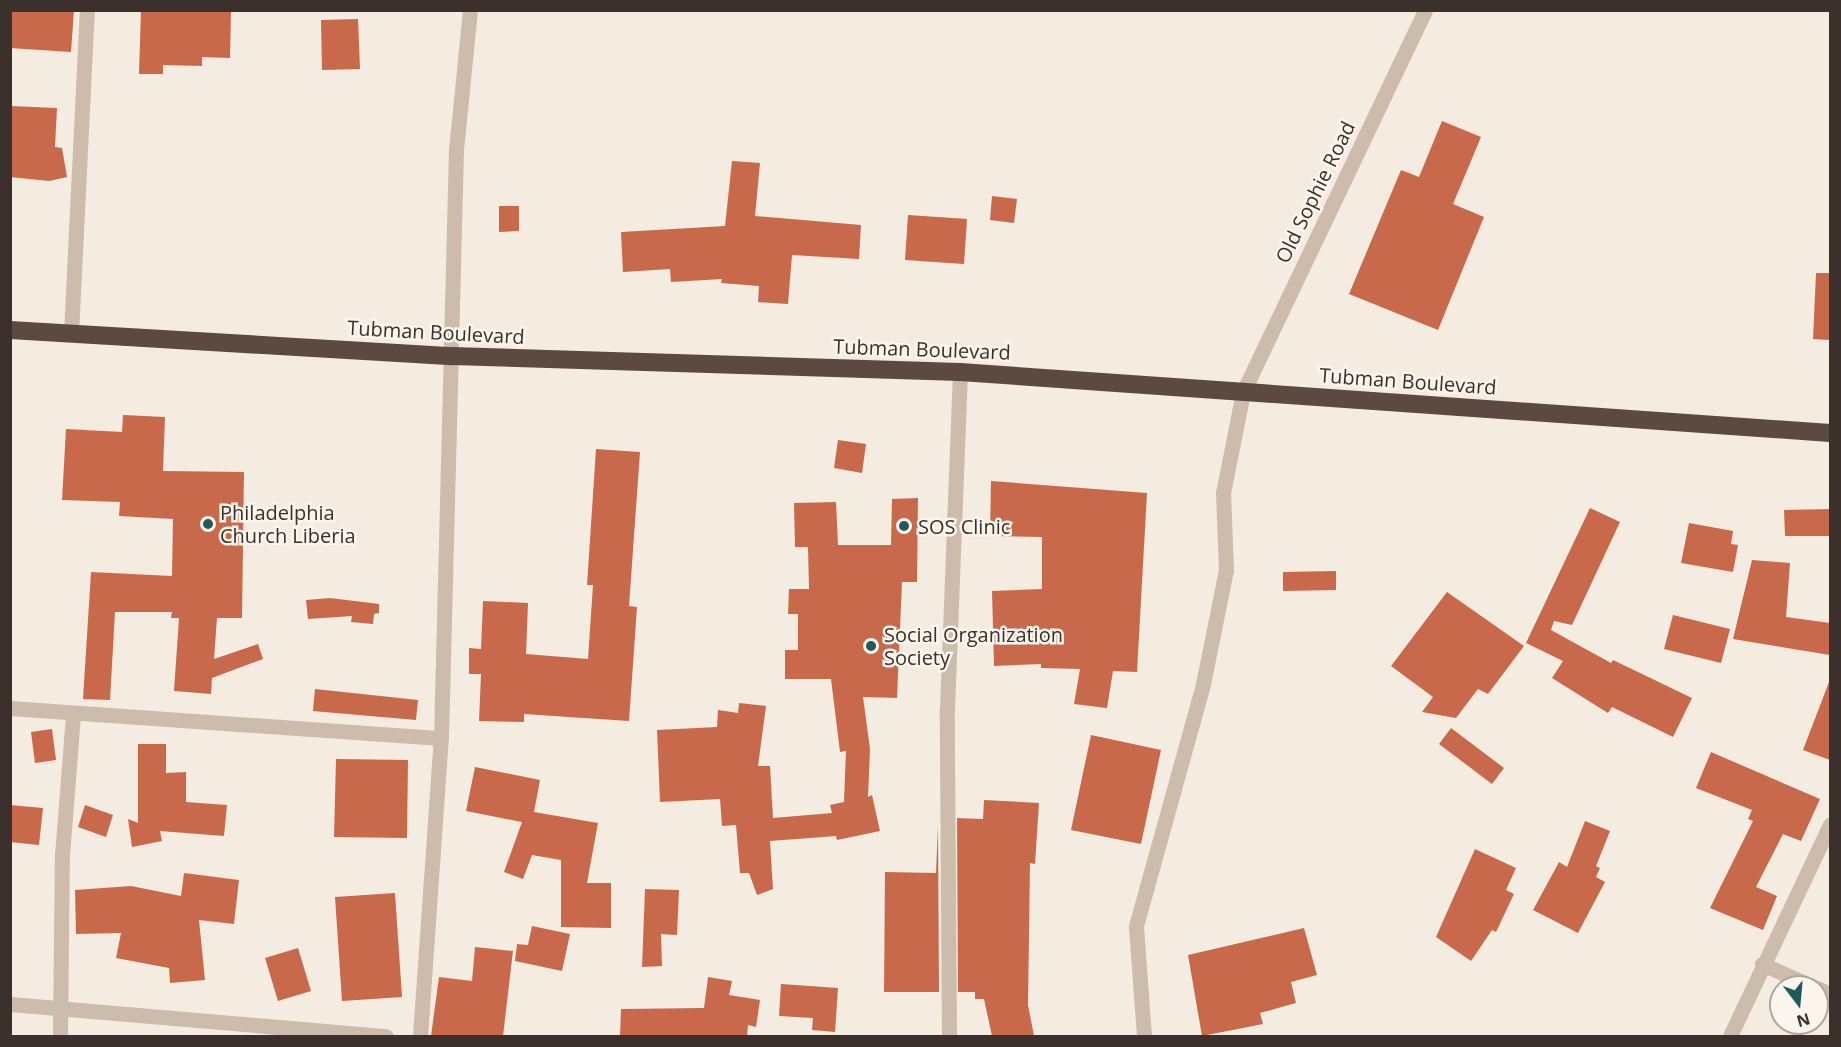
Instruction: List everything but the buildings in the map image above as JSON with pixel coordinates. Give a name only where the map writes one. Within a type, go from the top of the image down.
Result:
[{"type":"highway","name":"Tubman Boulevard","points":[[10,330],[452,356],[960,372],[1830,433]]},
{"type":"street","points":[[71,334],[87,10]]},
{"type":"street","points":[[420,1036],[441,738],[456,150],[471,10]]},
{"type":"street","name":"Old Sophie Road","points":[[1144,1036],[1137,926],[1203,684],[1226,570],[1222,493],[1242,392],[1425,10]]},
{"type":"street","points":[[949,1036],[946,709],[960,372]]},
{"type":"street","points":[[10,708],[73,716],[441,738]]},
{"type":"street","points":[[60,1036],[62,855],[73,716]]},
{"type":"street","points":[[1730,1036],[1830,824]]},
{"type":"street","points":[[1762,964],[1787,975]]},
{"type":"street","points":[[10,1004],[386,1036]]},
{"type":"place","name":"Philadelphia Church Liberia","points":[[208,524]]},
{"type":"place","name":"SOS Clinic","points":[[904,526]]},
{"type":"place","name":"Social Organization Society","points":[[871,646]]}]
